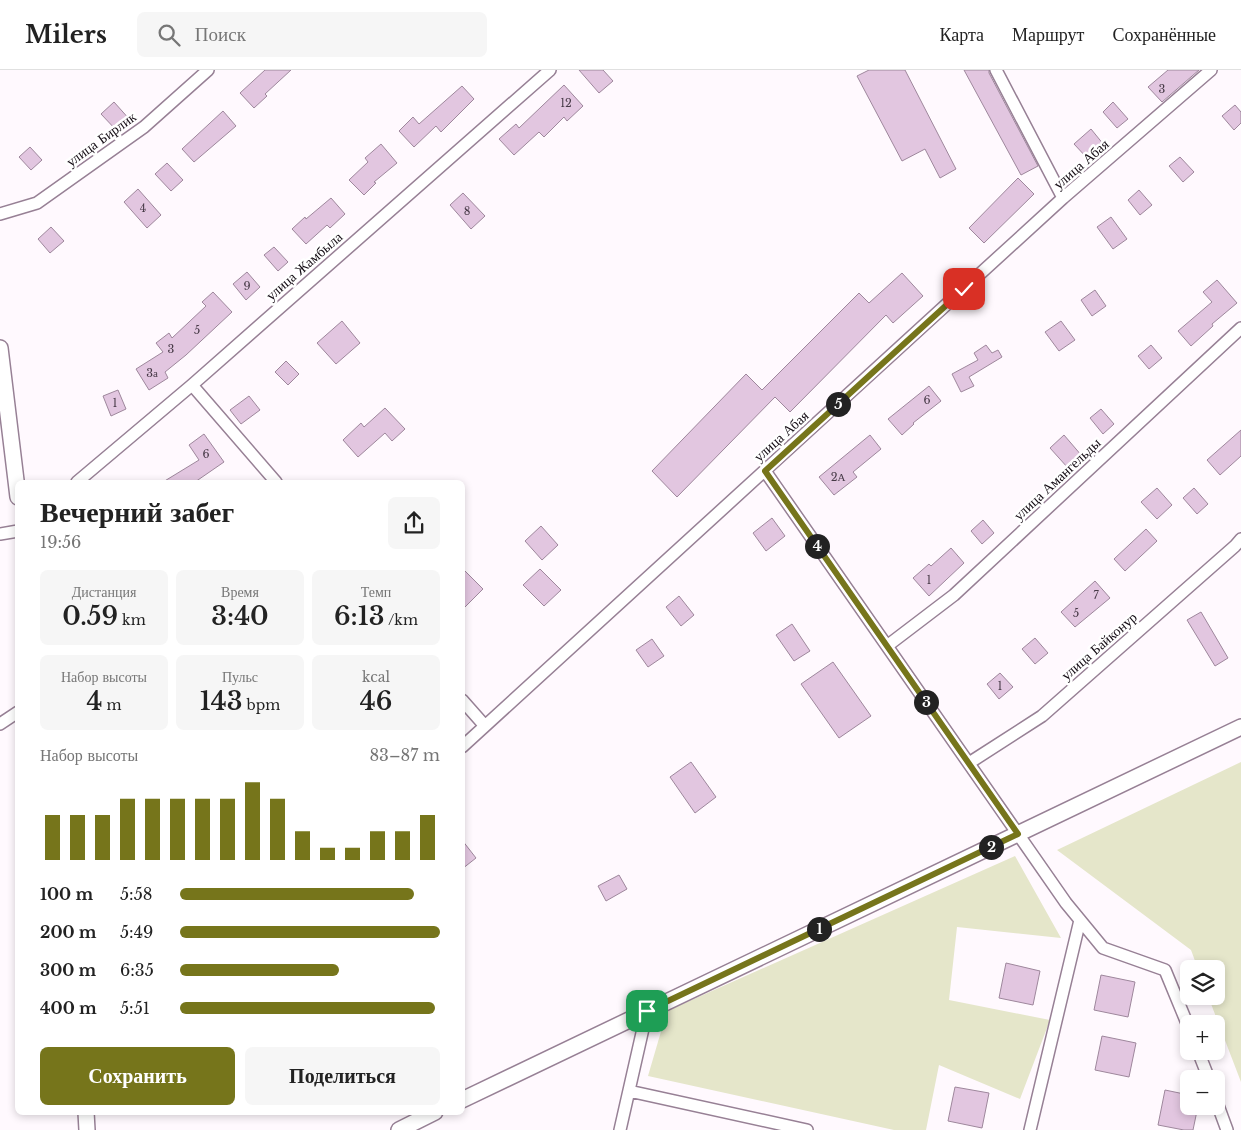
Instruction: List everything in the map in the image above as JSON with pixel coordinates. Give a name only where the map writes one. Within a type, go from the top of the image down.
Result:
[{"type":"main road","points":[[0,348],[16,480]]},
{"type":"main road","points":[[465,1099],[1241,727]]},
{"type":"main road","points":[[86,1115],[87,1130]]},
{"type":"main road","points":[[399,1130],[413,1126],[430,1115]]},
{"type":"street","name":"улица Бирлик","points":[[0,214],[37,203],[144,127],[208,70]]},
{"type":"street","name":"улица Жамбыла","points":[[79,480],[192,384],[550,70]]},
{"type":"street","points":[[996,70],[1064,198]]},
{"type":"street","name":"улица Абая","points":[[465,744],[1064,198],[1211,70]]},
{"type":"street","name":"улица Амангельды","points":[[887,646],[954,595],[1241,328]]},
{"type":"street","points":[[192,384],[274,480]]},
{"type":"street","points":[[765,471],[1066,903],[1103,948],[1166,970],[1184,1015]]},
{"type":"street","points":[[0,534],[15,532]]},
{"type":"street","name":"улица Байконур","points":[[969,764],[1042,716],[1241,539]]},
{"type":"street","points":[[465,703],[485,726]]},
{"type":"street","points":[[0,724],[15,714]]},
{"type":"street","points":[[1030,1130],[1080,920]]},
{"type":"street","points":[[620,1130],[647,1011]]},
{"type":"street","points":[[629,1090],[807,1130]]},
{"type":"street","points":[[1222,1115],[1227,1130]]},
{"type":"green space","points":[[1241,762],[1241,1082],[1225,1040],[1225,1015],[1215,1015],[1211,1005],[1225,1005],[1225,960],[1195,960],[1191,950],[1057,850]]},
{"type":"green space","points":[[1015,856],[1061,938],[957,927],[949,1000],[1050,1020],[1020,1099],[939,1065],[926,1130],[894,1130],[648,1076],[667,1011]]},
{"type":"building","points":[[265,70],[291,70],[265,94],[267,96],[254,108],[240,93]]},
{"type":"building","points":[[579,70],[603,70],[613,81],[599,93]]},
{"type":"building","points":[[869,70],[905,70],[956,169],[940,178],[925,149],[902,161],[857,76]]},
{"type":"building","points":[[964,70],[989,70],[1038,166],[1021,175]]},
{"type":"building","points":[[1168,70],[1199,70],[1162,102],[1148,87]]},
{"type":"building","points":[[564,85],[583,106],[567,121],[564,117],[544,137],[539,132],[514,155],[499,139],[516,124],[519,128]]},
{"type":"building","points":[[462,86],[474,99],[441,132],[436,126],[414,147],[399,131],[413,117],[419,124]]},
{"type":"building","points":[[114,102],[131,121],[118,132],[101,114]]},
{"type":"building","points":[[1113,102],[1128,119],[1117,128],[1103,112]]},
{"type":"building","points":[[1235,105],[1241,112],[1241,123],[1234,130],[1222,116]]},
{"type":"building","points":[[223,111],[236,126],[194,162],[182,149]]},
{"type":"building","points":[[1091,129],[1104,145],[1088,159],[1074,144]]},
{"type":"building","points":[[381,144],[397,163],[374,182],[376,183],[364,195],[349,180],[368,162],[365,158]]},
{"type":"building","points":[[30,147],[42,160],[31,170],[19,157]]},
{"type":"building","points":[[1180,157],[1194,172],[1183,182],[1169,166]]},
{"type":"building","points":[[167,163],[183,180],[171,191],[155,174]]},
{"type":"building","points":[[1018,178],[1034,194],[984,243],[969,228]]},
{"type":"building","points":[[138,189],[161,215],[147,228],[124,202]]},
{"type":"building","points":[[1139,190],[1152,205],[1140,215],[1128,200]]},
{"type":"building","points":[[463,193],[485,216],[471,229],[450,205]]},
{"type":"building","points":[[331,198],[345,214],[330,228],[327,225],[306,244],[292,229]]},
{"type":"building","points":[[1111,217],[1127,239],[1113,249],[1097,227]]},
{"type":"building","points":[[51,227],[64,241],[50,253],[38,239]]},
{"type":"building","points":[[274,247],[288,262],[278,271],[264,255]]},
{"type":"building","points":[[247,272],[260,287],[246,300],[233,284]]},
{"type":"building","points":[[902,273],[923,296],[893,323],[886,315],[790,412],[775,397],[677,497],[652,471],[746,374],[762,390],[859,293],[869,303]]},
{"type":"building","points":[[1217,280],[1237,303],[1212,324],[1213,326],[1191,346],[1178,331],[1212,302],[1203,292]]},
{"type":"building","points":[[1095,290],[1106,306],[1092,316],[1081,300]]},
{"type":"building","points":[[213,292],[232,312],[165,372],[168,378],[149,390],[136,369],[163,352],[156,343],[169,333],[172,338],[206,306],[202,302]]},
{"type":"building","points":[[342,321],[360,343],[336,364],[317,343]]},
{"type":"building","points":[[1061,321],[1075,340],[1059,351],[1045,332]]},
{"type":"building","points":[[986,345],[992,353],[998,350],[1002,357],[969,377],[974,386],[961,392],[952,374],[978,360],[974,353]]},
{"type":"building","points":[[1151,345],[1162,358],[1149,369],[1138,356]]},
{"type":"building","points":[[286,361],[299,374],[288,385],[275,372]]},
{"type":"building","points":[[929,386],[941,401],[913,423],[902,435],[888,419]]},
{"type":"building","points":[[118,390],[126,409],[111,416],[103,396]]},
{"type":"building","points":[[249,396],[260,410],[241,424],[230,410]]},
{"type":"building","points":[[385,408],[405,429],[392,441],[385,433],[358,457],[343,440],[361,423],[364,427]]},
{"type":"building","points":[[1101,409],[1114,424],[1103,434],[1090,418]]},
{"type":"building","points":[[1241,430],[1241,456],[1220,475],[1207,460]]},
{"type":"building","points":[[204,434],[224,462],[198,480],[166,480],[199,460],[189,445]]},
{"type":"building","points":[[870,435],[881,449],[853,472],[857,477],[834,495],[819,477]]},
{"type":"building","points":[[1064,435],[1082,456],[1068,468],[1050,448]]},
{"type":"building","points":[[1157,488],[1172,505],[1157,519],[1141,502]]},
{"type":"building","points":[[1194,488],[1208,504],[1197,514],[1183,498]]},
{"type":"building","points":[[772,518],[785,536],[766,551],[753,533]]},
{"type":"building","points":[[983,520],[994,533],[982,544],[971,531]]},
{"type":"building","points":[[541,526],[558,545],[542,560],[525,541]]},
{"type":"building","points":[[1146,529],[1157,541],[1125,571],[1114,559]]},
{"type":"building","points":[[951,548],[964,563],[929,596],[913,578],[929,564],[931,566]]},
{"type":"building","points":[[540,569],[561,590],[544,606],[523,585]]},
{"type":"building","points":[[465,571],[483,589],[465,607]]},
{"type":"building","points":[[1095,581],[1110,598],[1075,627],[1061,612]]},
{"type":"building","points":[[679,596],[694,615],[681,626],[666,607]]},
{"type":"building","points":[[1201,612],[1228,658],[1215,666],[1187,620]]},
{"type":"building","points":[[792,624],[810,651],[794,661],[776,635]]},
{"type":"building","points":[[1035,638],[1048,653],[1035,664],[1022,649]]},
{"type":"building","points":[[652,639],[664,656],[648,667],[636,650]]},
{"type":"building","points":[[833,662],[871,716],[839,738],[801,684]]},
{"type":"building","points":[[1000,673],[1013,687],[999,699],[987,684]]},
{"type":"building","points":[[691,762],[716,797],[695,813],[670,777]]},
{"type":"building","points":[[465,844],[476,858],[465,867]]},
{"type":"building","points":[[619,875],[627,889],[606,901],[598,886]]},
{"type":"building","points":[[1006,963],[1040,971],[1033,1005],[999,998]]},
{"type":"building","points":[[1101,975],[1135,982],[1128,1017],[1094,1010]]},
{"type":"building","points":[[1102,1036],[1136,1043],[1129,1077],[1095,1070]]},
{"type":"building","points":[[955,1087],[989,1093],[982,1128],[948,1121]]},
{"type":"building","points":[[1165,1090],[1180,1093],[1180,1115],[1196,1115],[1193,1130],[1158,1125]]},
{"type":"route","points":[[647,1011],[1018,834],[765,471],[964,289]]}]
